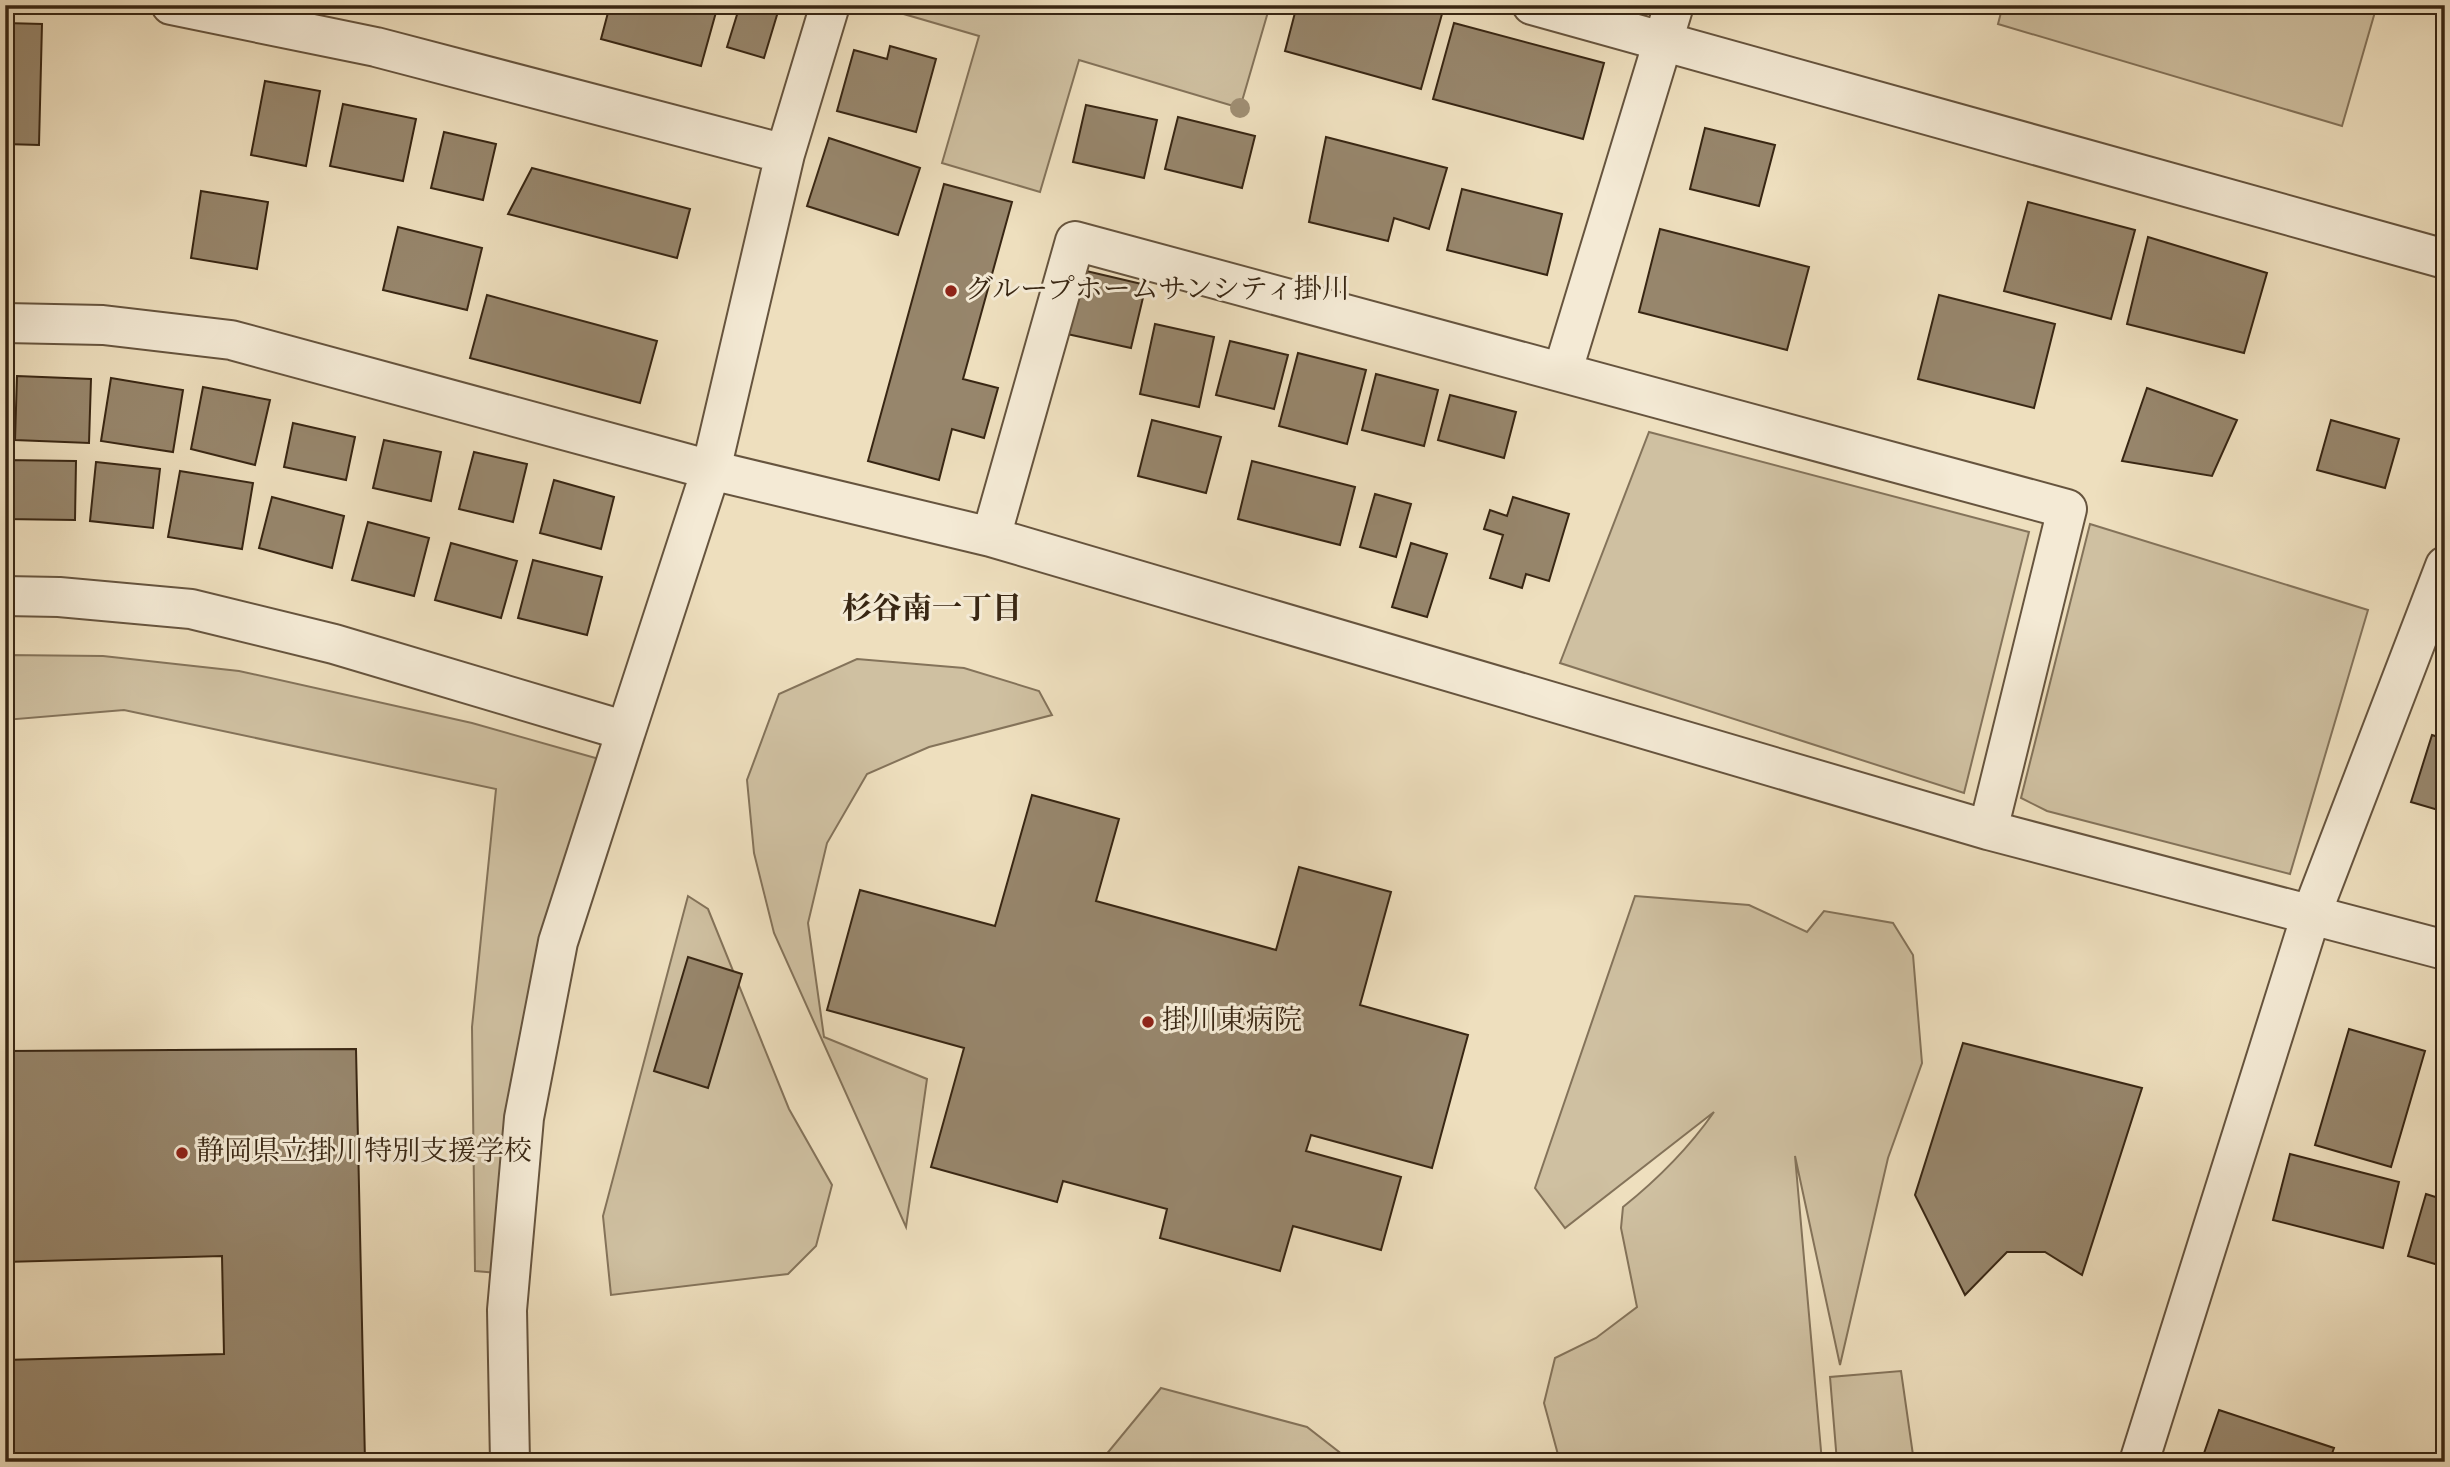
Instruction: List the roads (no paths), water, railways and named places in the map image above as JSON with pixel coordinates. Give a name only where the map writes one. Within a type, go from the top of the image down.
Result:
[{"type":"street","points":[[171,5],[376,47],[785,153]]},
{"type":"street","points":[[510,1462],[507,1310],[524,1118],[558,942],[711,470],[785,153],[830,5]]},
{"type":"street","points":[[1532,5],[2445,259]]},
{"type":"street","points":[[1563,370],[1674,5]]},
{"type":"street","points":[[991,537],[1075,241],[1563,370],[2067,509],[1988,830]]},
{"type":"street","points":[[5,323],[103,325],[230,340],[711,470],[991,537],[1988,830],[2445,950]]},
{"type":"street","points":[[2139,1462],[2311,915],[2445,566]]},
{"type":"street","points":[[5,596],[59,597],[191,609],[334,644],[626,731]]},
{"type":"place","name":"グループホームサンシティ掛川","points":[[951,291]]},
{"type":"place","name":"掛川東病院","points":[[1148,1022]]},
{"type":"place","name":"静岡県立掛川特別支援学校","points":[[182,1153]]},
{"type":"district","name":"杉谷南一丁目","points":[[932,610]]}]
